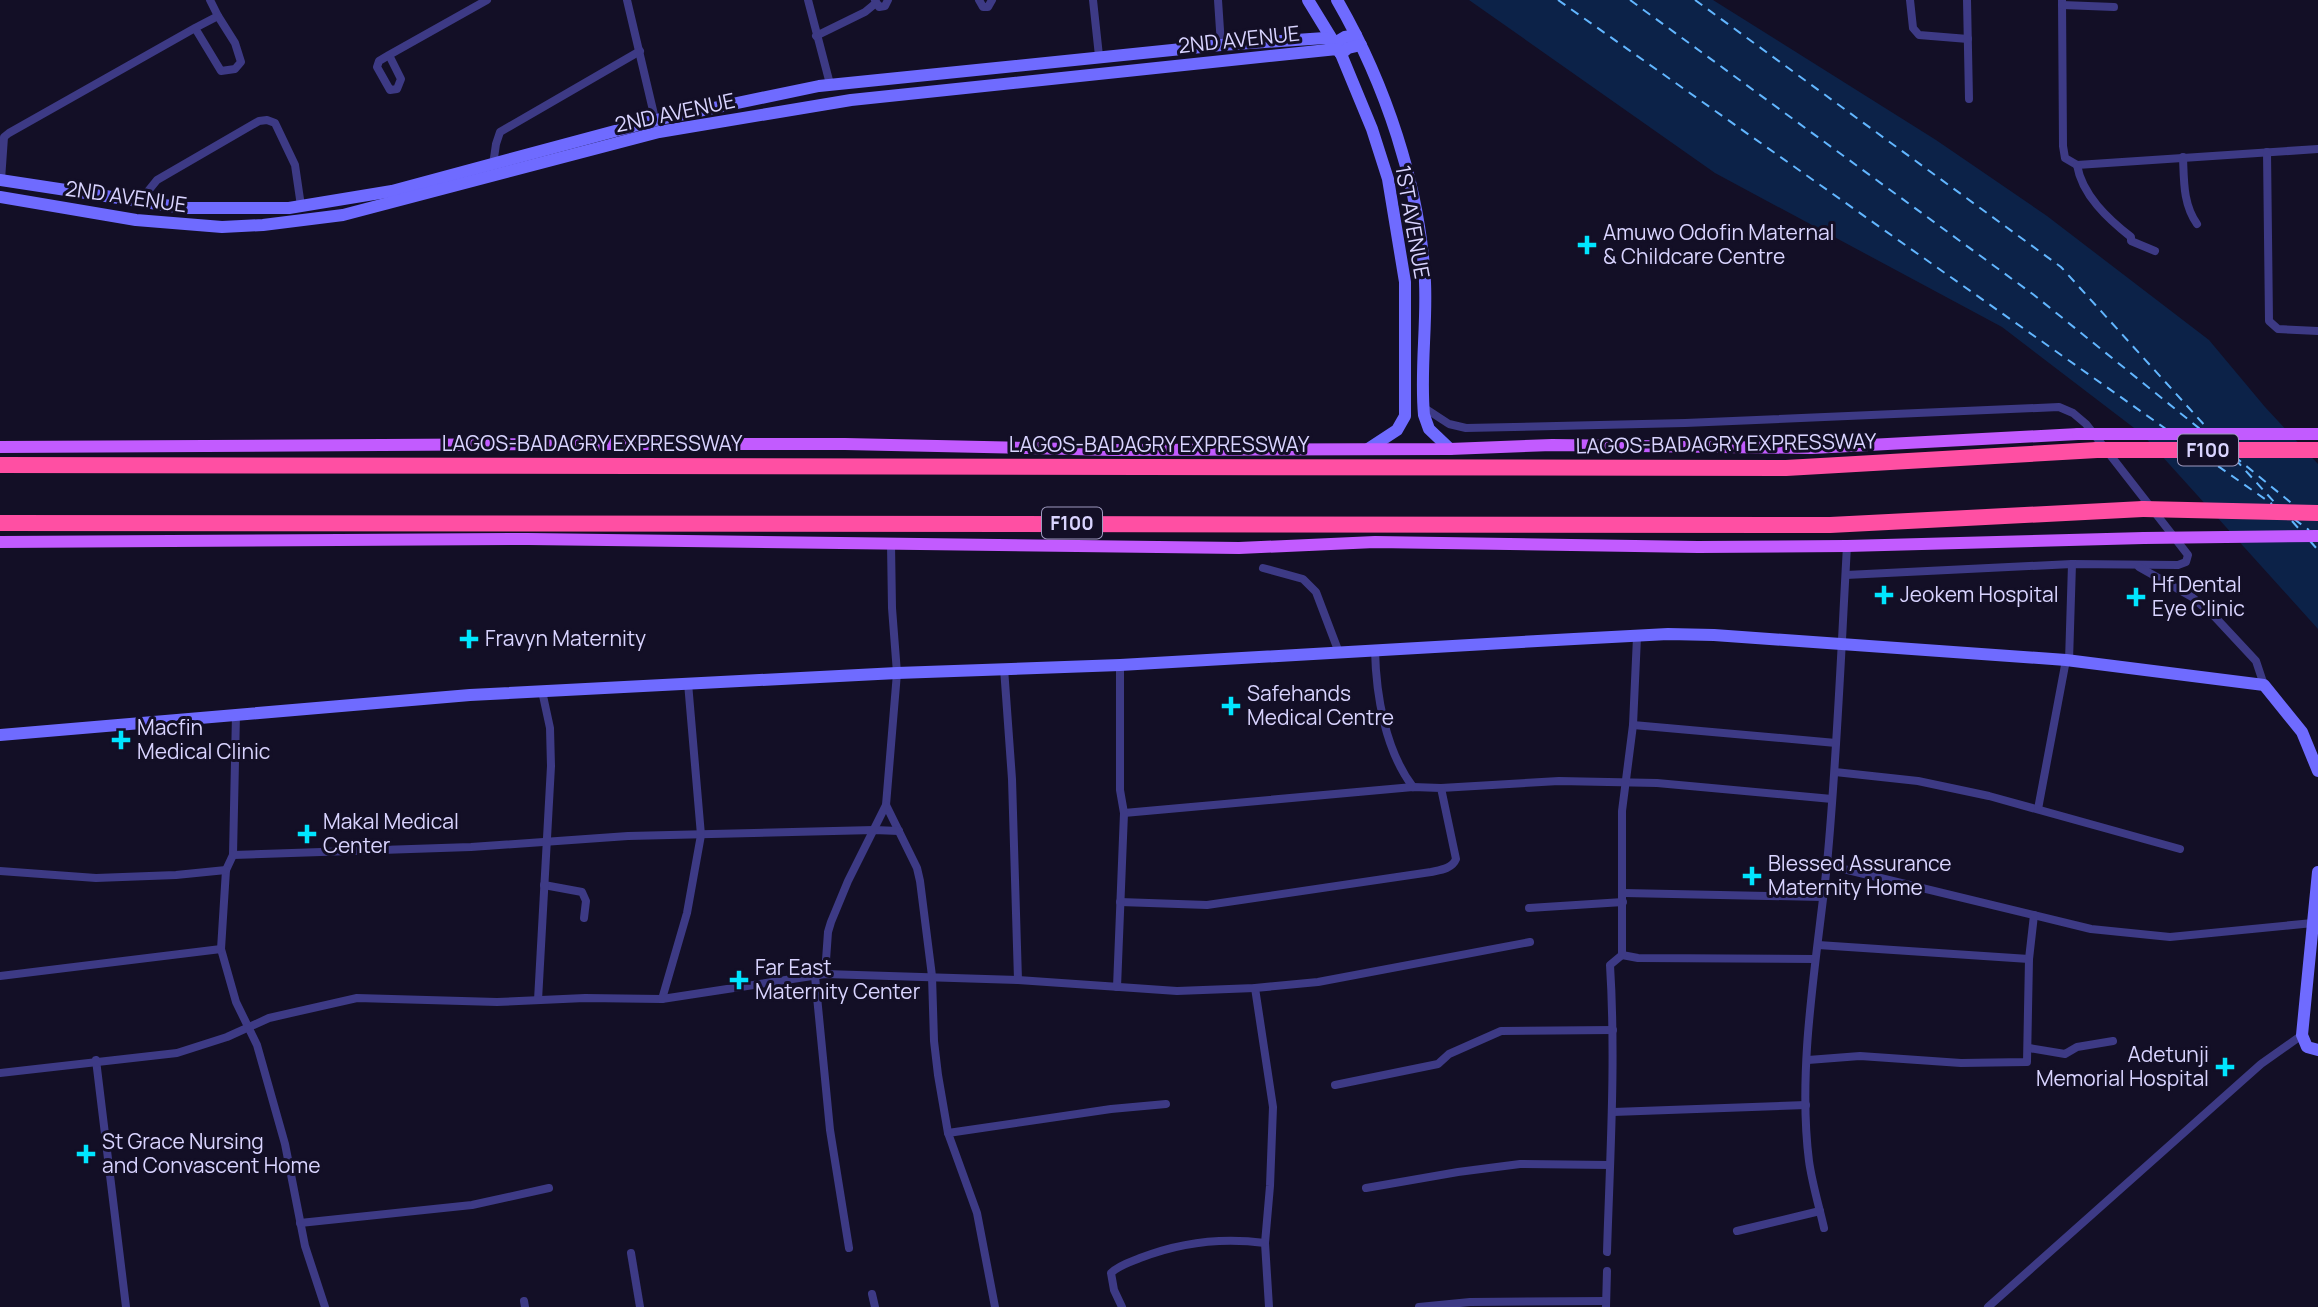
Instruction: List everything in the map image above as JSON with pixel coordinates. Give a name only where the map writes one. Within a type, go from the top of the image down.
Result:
[{"type":"highway","name":"LAGOS-BADAGRY EXPRESSWAY","points":[[0,465],[1786,468],[2097,450],[2318,450]]},
{"type":"highway","name":"F100","points":[[0,523],[1830,525],[2143,509],[2318,513]]},
{"type":"main road","name":"1ST AVENUE","points":[[1336,0],[1359,40],[1406,163],[1425,285],[1425,421],[1429,429],[1450,449]]},
{"type":"main road","name":"1ST AVENUE","points":[[1310,4],[1338,48],[1373,129],[1388,179],[1405,282],[1405,416],[1397,430],[1368,449]]},
{"type":"main road","points":[[1306,39],[1313,32],[1317,19],[1310,4]]},
{"type":"main road","name":"2ND AVENUE","points":[[1,180],[184,208],[301,206],[392,191],[830,84],[1221,45],[1325,38],[1338,48]]},
{"type":"main road","name":"2ND AVENUE","points":[[0,197],[136,220],[209,226],[263,225],[343,215],[657,126],[903,93],[1348,48],[1359,40]]},
{"type":"main road","name":"LAGOS-BADAGRY EXPRESSWAY","points":[[0,447],[791,444],[1114,450],[1450,449],[1552,445],[1812,448],[2078,434],[2318,434]]},
{"type":"main road","points":[[0,542],[528,540],[1239,548],[1375,542],[1698,547],[2318,536]]},
{"type":"main road","points":[[0,735],[542,691],[1004,668],[1119,665],[1338,650],[1714,635],[2068,660],[2264,685],[2298,725],[2318,771]]},
{"type":"main road","points":[[2318,872],[2302,1035],[2307,1047],[2318,1050]]},
{"type":"street","points":[[195,28],[221,71],[235,69],[241,62],[240,55],[210,0]]},
{"type":"street","points":[[389,55],[487,0]]},
{"type":"street","points":[[627,0],[657,126]]},
{"type":"street","points":[[808,0],[830,84]]},
{"type":"street","points":[[816,36],[865,12],[875,1],[879,7],[885,6],[888,0]]},
{"type":"street","points":[[979,0],[983,7],[988,7],[992,0]]},
{"type":"street","points":[[1093,0],[1099,56]]},
{"type":"street","points":[[1218,0],[1221,45]]},
{"type":"street","points":[[1910,0],[1913,28],[1919,36],[1968,39]]},
{"type":"street","points":[[1967,0],[1969,99]]},
{"type":"street","points":[[2114,7],[2062,2],[2065,158],[2077,165],[2318,149]]},
{"type":"street","points":[[1,180],[4,137],[218,16]]},
{"type":"street","points":[[493,165],[500,132],[639,51]]},
{"type":"street","points":[[140,201],[157,180],[259,121],[267,120],[275,123],[295,164],[301,206]]},
{"type":"street","points":[[2267,152],[2269,321],[2278,329],[2318,331]]},
{"type":"street","points":[[2183,157],[2185,197],[2190,215],[2197,224]]},
{"type":"street","points":[[2077,165],[2080,181],[2113,223],[2131,237],[2131,241],[2155,251]]},
{"type":"street","points":[[1423,407],[1449,424],[1466,428],[1685,423],[2059,407],[2073,413],[2086,424],[2188,555],[2186,562],[2178,565],[2072,564],[1846,575]]},
{"type":"street","points":[[825,974],[831,922],[848,881],[887,805],[897,673],[891,544]]},
{"type":"street","points":[[1824,1228],[1809,1161],[1806,1105],[1815,959],[1835,772],[1847,546]]},
{"type":"street","points":[[2038,809],[2068,660],[2072,564]]},
{"type":"street","points":[[2136,566],[2166,580],[2192,597],[2215,617],[2256,661],[2264,685]]},
{"type":"street","points":[[1263,568],[1303,579],[1316,592],[1338,650]]},
{"type":"street","points":[[1622,955],[1622,811],[1633,725],[1637,636]]},
{"type":"street","points":[[1375,650],[1377,685],[1387,730],[1401,767],[1413,787]]},
{"type":"street","points":[[1117,987],[1124,813],[1120,790],[1119,665]]},
{"type":"street","points":[[1004,668],[1012,779],[1018,980]]},
{"type":"street","points":[[662,999],[687,913],[701,835],[688,683]]},
{"type":"street","points":[[538,1000],[551,766],[550,728],[542,691]]},
{"type":"street","points":[[236,714],[233,855],[226,870],[221,949],[236,1002],[257,1045],[285,1144],[304,1246],[325,1307]]},
{"type":"street","points":[[1633,725],[1836,743]]},
{"type":"street","points":[[1835,772],[1918,781],[2038,809],[2180,849]]},
{"type":"street","points":[[1124,813],[1413,787],[1441,788],[1559,781],[1657,783],[1832,799]]},
{"type":"street","points":[[1120,902],[1207,905],[1448,868],[1454,864],[1455,859],[1441,788]]},
{"type":"street","points":[[887,805],[917,868],[920,881],[932,976],[934,1041],[948,1133],[977,1213],[995,1307]]},
{"type":"street","points":[[233,855],[471,847],[701,835],[899,831]]},
{"type":"street","points":[[1827,865],[2091,929],[2170,937],[2313,923]]},
{"type":"street","points":[[0,871],[96,878],[226,870]]},
{"type":"street","points":[[544,885],[582,892],[586,901],[584,918]]},
{"type":"street","points":[[1529,908],[1623,897],[1823,897]]},
{"type":"street","points":[[1808,1060],[1860,1056],[1961,1063],[2028,1060],[2029,959],[2034,915]]},
{"type":"street","points":[[0,1073],[96,1060],[177,1053],[250,1028],[269,1018],[357,998],[497,1002],[585,998],[662,999],[825,974],[932,976],[1177,990],[1255,988],[1318,982],[1530,942]]},
{"type":"street","points":[[1818,945],[2029,959]]},
{"type":"street","points":[[0,976],[221,949]]},
{"type":"street","points":[[1607,1252],[1613,1112],[1613,1030],[1609,965],[1622,955],[1638,958],[1815,959]]},
{"type":"street","points":[[815,976],[830,1130],[849,1248]]},
{"type":"street","points":[[1255,988],[1273,1107],[1265,1243],[1269,1307]]},
{"type":"street","points":[[1335,1085],[1438,1064],[1449,1054],[1501,1031],[1613,1030]]},
{"type":"street","points":[[1988,1307],[2261,1064],[2302,1035]]},
{"type":"street","points":[[2029,1048],[2065,1054],[2077,1047],[2113,1041]]},
{"type":"street","points":[[96,1060],[126,1307]]},
{"type":"street","points":[[948,1133],[1111,1109],[1166,1104]]},
{"type":"street","points":[[1613,1112],[1806,1105]]},
{"type":"street","points":[[1366,1188],[1510,1165],[1610,1165]]},
{"type":"street","points":[[300,1223],[472,1205],[549,1188]]},
{"type":"street","points":[[1737,1231],[1820,1211]]},
{"type":"street","points":[[1122,1307],[1114,1290],[1111,1273],[1117,1267],[1160,1250],[1192,1242],[1242,1240],[1265,1243]]},
{"type":"street","points":[[631,1253],[640,1307]]},
{"type":"street","points":[[1419,1307],[1470,1302],[1606,1304],[1607,1271]]},
{"type":"street","points":[[872,1294],[875,1307]]},
{"type":"water","points":[[1469,0],[1713,0],[1936,140],[2047,216],[2209,340],[2265,407],[2318,464],[2318,629],[2142,434],[2002,327],[1715,173]]},
{"type":"ferry route","points":[[1558,0],[2166,429]]},
{"type":"ferry route","points":[[1630,0],[2034,295],[2200,429]]},
{"type":"ferry route","points":[[1695,0],[2061,267],[2208,429]]},
{"type":"ferry route","points":[[2234,456],[2295,506]]},
{"type":"ferry route","points":[[2205,457],[2272,504]]},
{"type":"ferry route","points":[[2235,459],[2276,504]]},
{"type":"ferry route","points":[[2294,519],[2309,530]]},
{"type":"ferry route","points":[[2292,521],[2300,530]]},
{"type":"ferry route","points":[[2310,541],[2318,550]]},
{"type":"place","name":"Amuwo Odofin Maternal & Childcare Centre","points":[[1587,245]]},
{"type":"place","name":"Jeokem Hospital","points":[[1884,595]]},
{"type":"place","name":"Hf Dental Eye Clinic","points":[[2136,597]]},
{"type":"place","name":"Fravyn Maternity","points":[[469,639]]},
{"type":"place","name":"Safehands Medical Centre","points":[[1231,706]]},
{"type":"place","name":"Macfin Medical Clinic","points":[[121,740]]},
{"type":"place","name":"Makal Medical Center","points":[[307,834]]},
{"type":"place","name":"Blessed Assurance Maternity Home","points":[[1752,876]]},
{"type":"place","name":"Far East Maternity Center","points":[[739,980]]},
{"type":"place","name":"Adetunji Memorial Hospital","points":[[2225,1067]]},
{"type":"place","name":"St Grace Nursing and Convascent Home","points":[[86,1154]]}]
